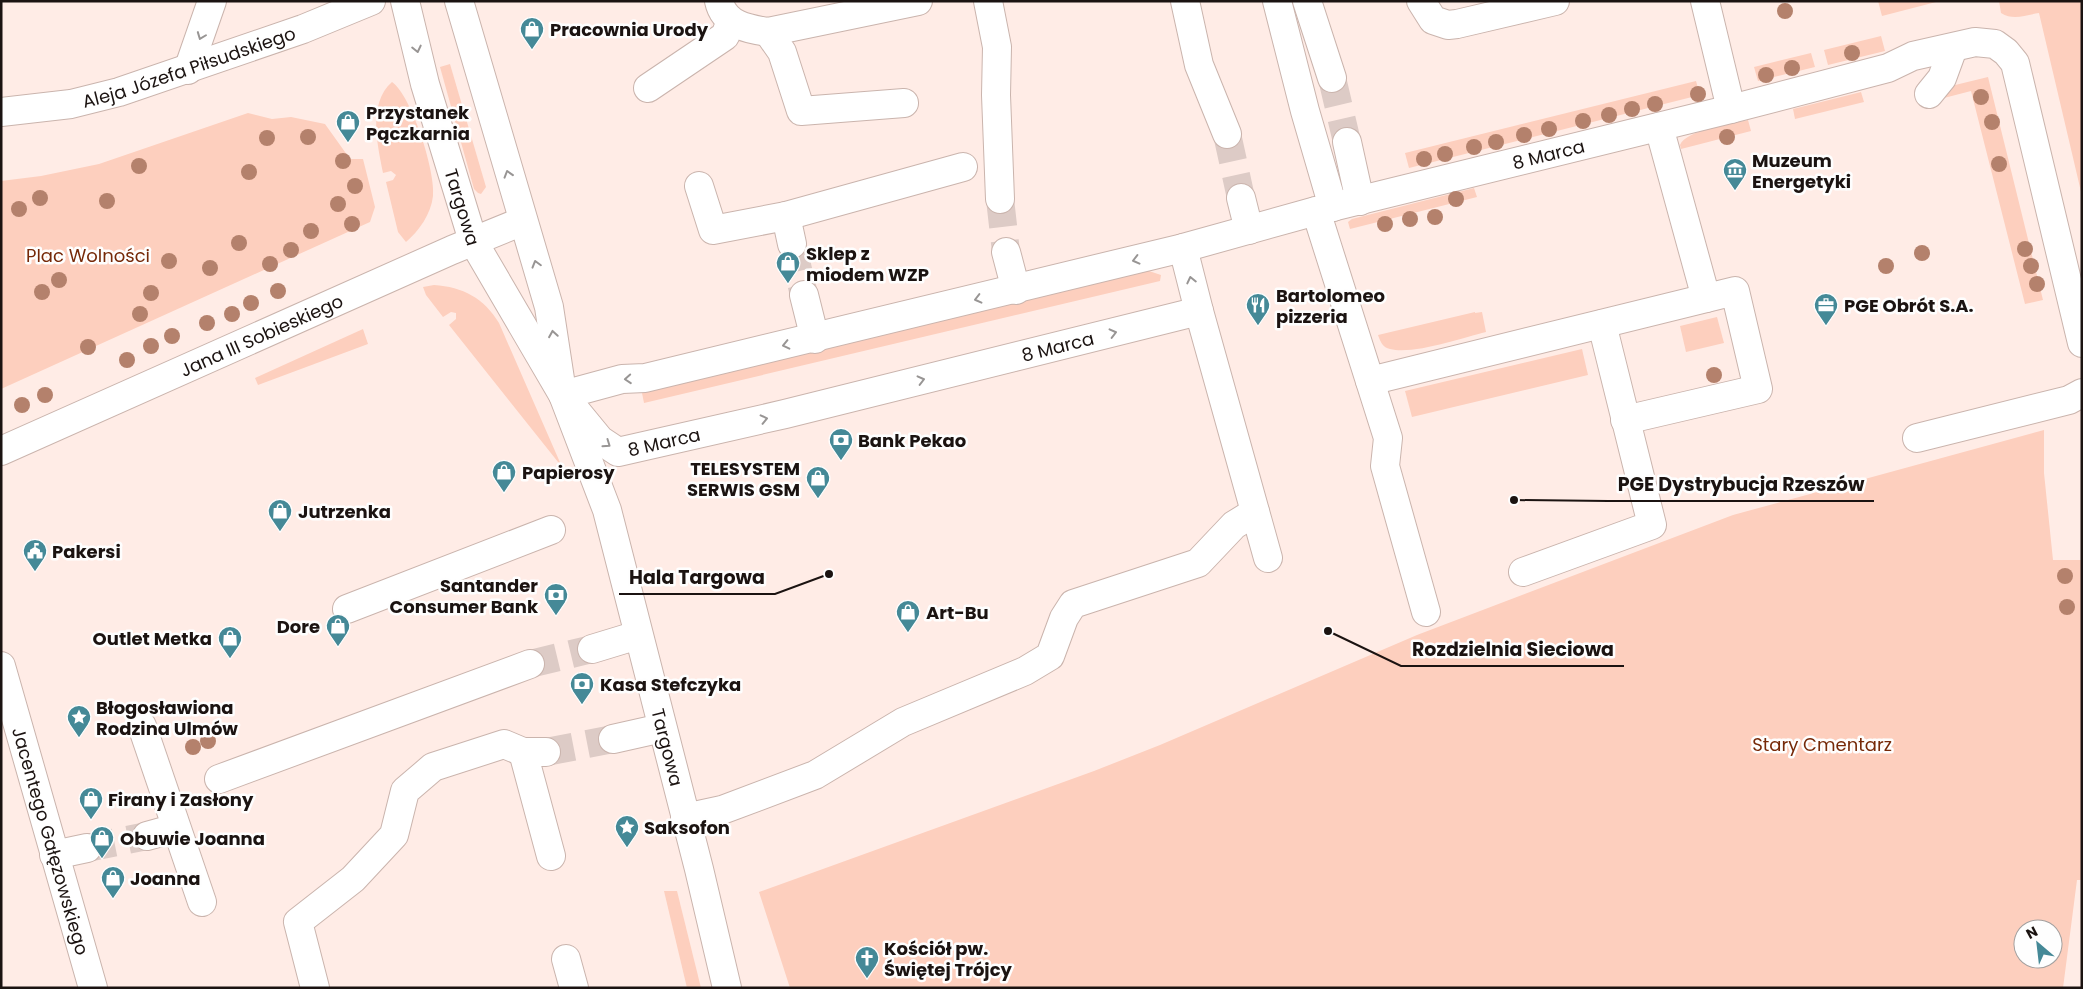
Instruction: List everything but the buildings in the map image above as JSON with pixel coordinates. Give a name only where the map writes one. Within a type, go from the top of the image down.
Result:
[{"type":"street","points":[[188,70],[212,1]]},
{"type":"street","name":"Aleja Józefa Piłsudskiego","points":[[1,112],[71,104],[119,92],[188,70],[303,29],[371,1]]},
{"type":"street","name":"Targowa","points":[[405,1],[425,84],[473,241],[563,395],[607,510],[727,988]]},
{"type":"street","name":"Targowa","points":[[459,1],[549,307],[563,395]]},
{"type":"street","points":[[725,11],[746,29],[768,32],[918,1]]},
{"type":"street","points":[[988,1],[997,47],[996,95],[1000,199]]},
{"type":"street","points":[[1185,1],[1199,65],[1227,134]]},
{"type":"street","points":[[1277,1],[1305,111],[1325,209],[1370,381],[1388,438],[1385,466],[1426,612]]},
{"type":"street","points":[[1307,1],[1332,78]]},
{"type":"street","points":[[1421,1],[1433,20],[1448,25],[1555,1]]},
{"type":"street","points":[[1705,1],[1731,109]]},
{"type":"street","points":[[648,88],[725,36],[725,11]]},
{"type":"street","points":[[768,32],[782,52],[801,111],[904,103]]},
{"type":"street","name":"8 Marca","points":[[1199,312],[785,414],[618,452],[600,440],[563,395],[622,379],[645,378],[1016,290],[1184,248],[1325,209],[1731,109],[1976,42],[1995,44],[2006,52],[2015,63],[2082,343]]},
{"type":"street","points":[[1905,61],[1926,86],[1929,94],[1942,78],[1953,48]]},
{"type":"street","points":[[1659,126],[1706,298]]},
{"type":"street","points":[[1347,142],[1360,201]]},
{"type":"street","points":[[699,186],[713,230],[786,216],[964,167]]},
{"type":"street","points":[[1242,198],[1248,230]]},
{"type":"street","points":[[786,216],[792,244]]},
{"type":"street","name":"Jana III Sobieskiego","points":[[1,451],[473,241],[523,221]]},
{"type":"street","points":[[1184,248],[1199,312],[1268,558]]},
{"type":"street","points":[[1006,252],[1016,290]]},
{"type":"street","points":[[1370,381],[1735,291],[1758,388],[1625,420]]},
{"type":"street","points":[[804,295],[815,338]]},
{"type":"street","points":[[1523,572],[1652,525],[1602,324]]},
{"type":"street","points":[[1917,438],[2069,400],[2082,394]]},
{"type":"street","points":[[685,818],[722,810],[815,775],[903,722],[1025,671],[1050,656],[1064,618],[1073,604],[1198,563],[1234,525],[1255,512]]},
{"type":"street","points":[[347,609],[551,530]]},
{"type":"street","points":[[592,649],[638,635]]},
{"type":"street","points":[[219,779],[530,664]]},
{"type":"street","name":"Jacentego Gałęzowskiego","points":[[1,666],[6,698],[93,988]]},
{"type":"street","points":[[142,726],[202,902]]},
{"type":"street","points":[[613,739],[662,728]]},
{"type":"street","points":[[315,988],[298,922],[353,879],[394,835],[405,791],[432,767],[504,744],[534,752],[551,856]]},
{"type":"street","points":[[147,836],[176,828]]},
{"type":"street","points":[[54,855],[87,848]]},
{"type":"street","points":[[566,959],[574,988]]},
{"type":"green space","points":[[1878,1],[1940,1],[1882,16]]},
{"type":"green space","points":[[1999,1],[2082,1],[2082,196],[2039,13],[2010,17],[2001,13]]},
{"type":"green space","points":[[1881,36],[1885,51],[1828,65],[1824,50]]},
{"type":"green space","points":[[1811,53],[1815,67],[1758,81],[1754,67]]},
{"type":"green space","points":[[450,64],[486,187],[481,194],[474,189],[440,67]]},
{"type":"green space","points":[[1988,77],[2043,300],[2025,304],[1971,91],[1944,98],[1943,94],[1947,87]]},
{"type":"green space","points":[[1696,81],[1700,95],[1409,168],[1405,153]]},
{"type":"green space","points":[[392,82],[400,90],[415,118],[427,154],[433,185],[432,203],[427,216],[406,242],[398,232],[386,182],[393,180],[396,175],[391,171],[383,173],[377,138],[376,126],[379,102],[384,91]]},
{"type":"green space","points":[[1861,92],[1864,102],[1795,119],[1793,109]]},
{"type":"green space","name":"Plac Wolności","points":[[248,113],[272,119],[291,117],[325,124],[350,159],[363,159],[375,207],[370,222],[1,389],[1,181],[41,176],[99,164]]},
{"type":"green space","points":[[1748,120],[1751,131],[1681,149],[1680,145],[1691,135],[1710,128]]},
{"type":"green space","points":[[1474,188],[1477,197],[1350,229],[1348,222],[1352,219]]},
{"type":"green space","points":[[1146,270],[1161,275],[1160,281],[644,403],[641,388]]},
{"type":"green space","points":[[434,285],[454,288],[472,295],[493,314],[499,323],[562,467],[449,325],[456,319],[456,313],[451,312],[443,317],[426,295],[423,287]]},
{"type":"green space","points":[[1475,312],[1482,312],[1486,332],[1438,345],[1411,350],[1390,349],[1384,346],[1378,335]]},
{"type":"green space","points":[[1717,317],[1724,343],[1686,352],[1680,326]]},
{"type":"green space","points":[[363,329],[368,344],[258,385],[255,378]]},
{"type":"green space","points":[[1582,349],[1588,375],[1412,417],[1405,391]]},
{"type":"green space","name":"Stary Cmentarz","points":[[2044,430],[2044,473],[2053,560],[2082,560],[2082,880],[2077,880],[2063,988],[790,988],[759,892],[1094,771],[1160,745],[1417,635],[1733,515]]},
{"type":"green space","points":[[664,891],[677,891],[701,988],[687,988]]},
{"type":"tunnel","points":[[1332,78],[1347,142]]},
{"type":"tunnel","points":[[1227,134],[1241,198]]},
{"type":"tunnel","points":[[1000,199],[1006,252]]},
{"type":"tunnel","points":[[792,244],[804,295]]},
{"type":"tunnel","points":[[530,664],[592,649]]},
{"type":"tunnel","points":[[546,752],[613,739]]},
{"type":"tunnel","points":[[87,848],[147,836]]},
{"type":"place","name":"Pracownia Urody","points":[[532,50]]},
{"type":"place","name":"Przystanek Pączkarnia","points":[[348,143]]},
{"type":"place","name":"Muzeum Energetyki","points":[[1735,191]]},
{"type":"place","name":"Sklep z miodem WZP","points":[[788,284]]},
{"type":"place","name":"Bartolomeo pizzeria","points":[[1258,326]]},
{"type":"place","name":"PGE Obrót S.A.","points":[[1826,326]]},
{"type":"place","name":"Bank Pekao","points":[[841,461]]},
{"type":"place","name":"Papierosy","points":[[504,493]]},
{"type":"place","name":"TELESYSTEM SERWIS GSM","points":[[818,499]]},
{"type":"place","name":"PGE Dystrybucja Rzeszów","points":[[1514,500]]},
{"type":"place","name":"Jutrzenka","points":[[280,532]]},
{"type":"place","name":"Pakersi","points":[[35,572]]},
{"type":"place","name":"Hala Targowa","points":[[829,574]]},
{"type":"place","name":"Santander Consumer Bank","points":[[556,616]]},
{"type":"place","name":"Rozdzielnia Sieciowa","points":[[1328,631]]},
{"type":"place","name":"Art-Bu","points":[[908,633]]},
{"type":"place","name":"Dore","points":[[338,647]]},
{"type":"place","name":"Outlet Metka","points":[[230,659]]},
{"type":"place","name":"Kasa Stefczyka","points":[[582,705]]},
{"type":"place","name":"Błogosławiona Rodzina Ulmów","points":[[79,738]]},
{"type":"place","name":"Firany i Zasłony","points":[[91,820]]},
{"type":"place","name":"Saksofon","points":[[627,848]]},
{"type":"place","name":"Obuwie Joanna","points":[[102,859]]},
{"type":"place","name":"Joanna","points":[[113,899]]},
{"type":"place","name":"Kościół pw. Świętej Trójcy","points":[[867,979]]}]
